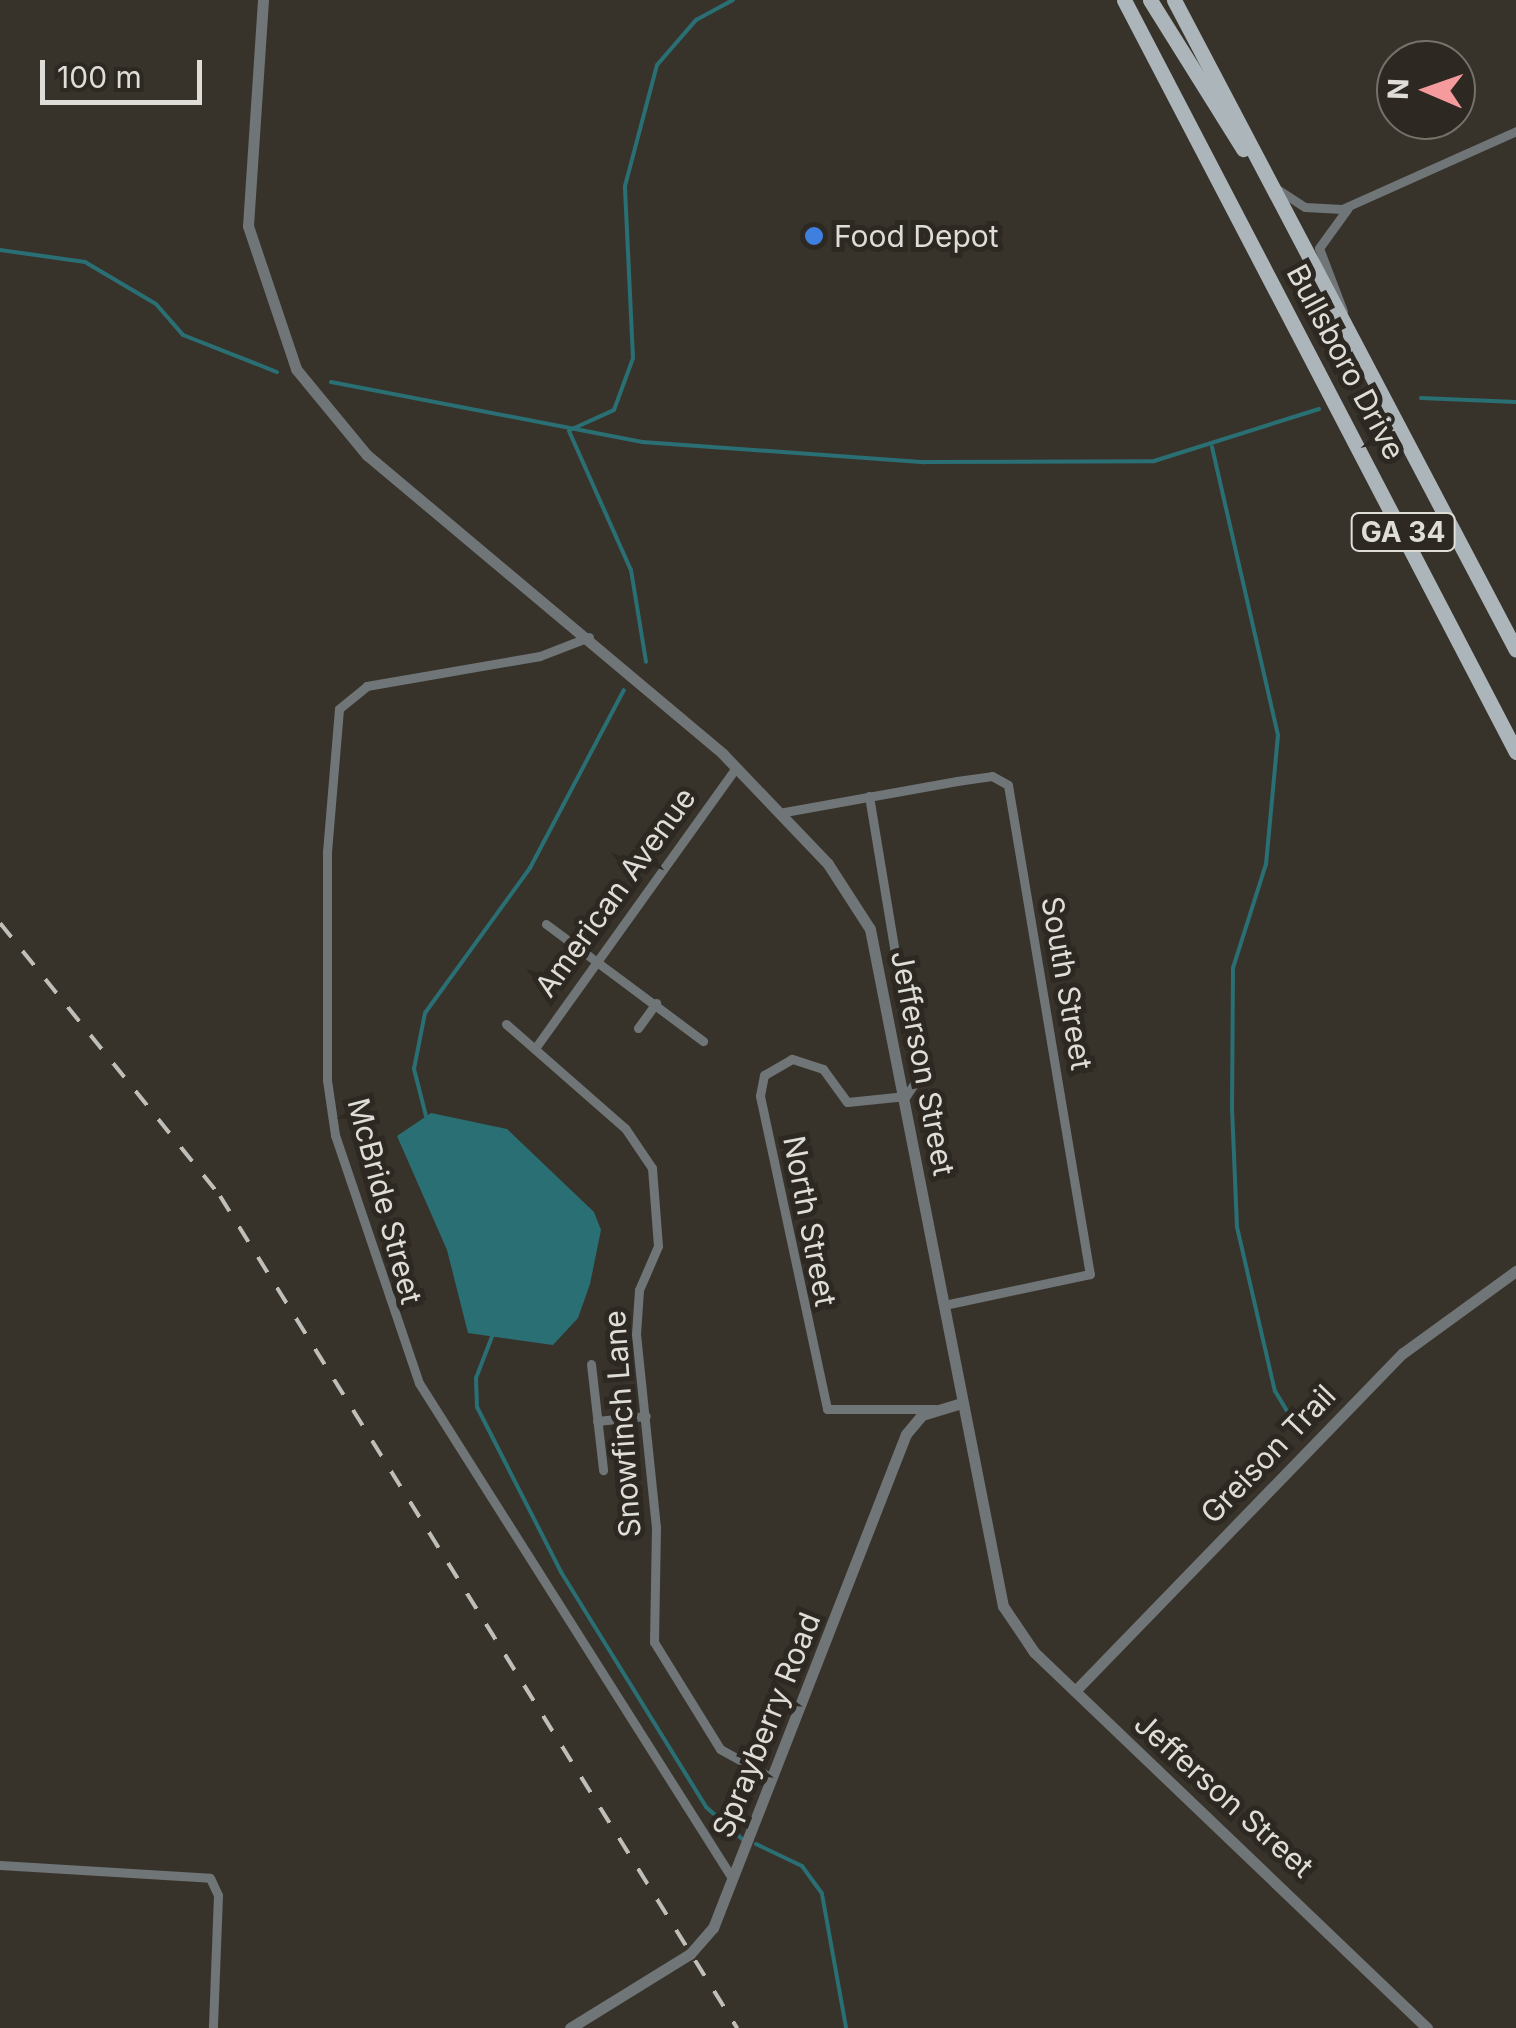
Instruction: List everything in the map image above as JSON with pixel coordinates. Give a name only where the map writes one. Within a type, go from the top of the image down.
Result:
[{"type":"main road","name":"Bullsboro Drive","points":[[1124,0],[1516,752]]},
{"type":"main road","points":[[1150,0],[1186,70],[1271,186]]},
{"type":"main road","name":"Bullsboro Drive","points":[[1174,0],[1516,650]]},
{"type":"main road","points":[[1182,0],[1188,26]]},
{"type":"street","name":"Jefferson Street","points":[[262,0],[248,226],[296,369],[367,454],[589,637],[736,768],[828,864],[870,929],[906,1096],[958,1404],[1003,1606],[1074,1691],[1426,2028]]},
{"type":"street","points":[[1271,186],[1305,208],[1342,209],[1516,130]]},
{"type":"street","points":[[1345,326],[1319,248],[1331,223],[1363,198]]},
{"type":"street","name":"McBride Street","points":[[589,637],[540,656],[367,686],[339,709],[327,852],[327,1080],[336,1135],[418,1383],[732,1878]]},
{"type":"street","name":"American Avenue","points":[[536,1046],[736,768]]},
{"type":"street","name":"South Street","points":[[779,814],[992,776],[1008,784],[1090,1248],[1090,1274],[1068,1284],[944,1304]]},
{"type":"street","points":[[869,796],[911,1011],[916,1081],[906,1096]]},
{"type":"street","points":[[546,924],[599,957],[703,1041]]},
{"type":"street","points":[[638,1028],[656,1003]]},
{"type":"street","name":"Snowfinch Lane","points":[[506,1024],[536,1046],[625,1128],[652,1168],[658,1246],[636,1306],[646,1416],[654,1642],[720,1749],[772,1778]]},
{"type":"street","name":"North Street","points":[[906,1096],[840,1101],[823,1069],[805,1060],[767,1072],[760,1096],[816,1382],[834,1415],[936,1409]]},
{"type":"street","name":"Greison Trail","points":[[1074,1691],[1402,1352],[1516,1271]]},
{"type":"street","points":[[590,1364],[603,1470]]},
{"type":"street","points":[[936,1409],[958,1404]]},
{"type":"street","name":"Sprayberry Road","points":[[570,2028],[703,1942],[772,1778],[891,1467],[906,1434],[936,1409]]},
{"type":"street","points":[[597,1421],[646,1416]]},
{"type":"street","points":[[0,1865],[177,1872],[210,1878],[218,1894],[214,2028]]},
{"type":"water","points":[[431,1113],[507,1129],[594,1212],[601,1230],[590,1284],[578,1318],[553,1345],[468,1333],[447,1250],[397,1136]]},
{"type":"waterway","points":[[570,430],[614,410],[633,358],[625,186],[657,65],[696,20],[733,0]]},
{"type":"waterway","points":[[0,250],[85,262],[156,304],[183,335],[277,372]]},
{"type":"waterway","points":[[331,382],[642,442],[924,462],[1154,461],[1319,409]]},
{"type":"waterway","points":[[1421,398],[1516,402]]},
{"type":"waterway","points":[[569,431],[631,570],[646,662]]},
{"type":"waterway","points":[[1212,447],[1278,735],[1266,864],[1233,968],[1232,1108],[1237,1227],[1275,1391],[1290,1416]]},
{"type":"waterway","points":[[426,1116],[414,1069],[425,1013],[530,868],[624,690]]},
{"type":"waterway","points":[[493,1334],[476,1378],[477,1407],[561,1572],[706,1807],[742,1839]]},
{"type":"waterway","points":[[756,1844],[802,1866],[822,1894],[846,2028]]},
{"type":"railway","points":[[0,923],[220,1196],[737,2028]]},
{"type":"place","name":"Food Depot","points":[[814,236]]}]
